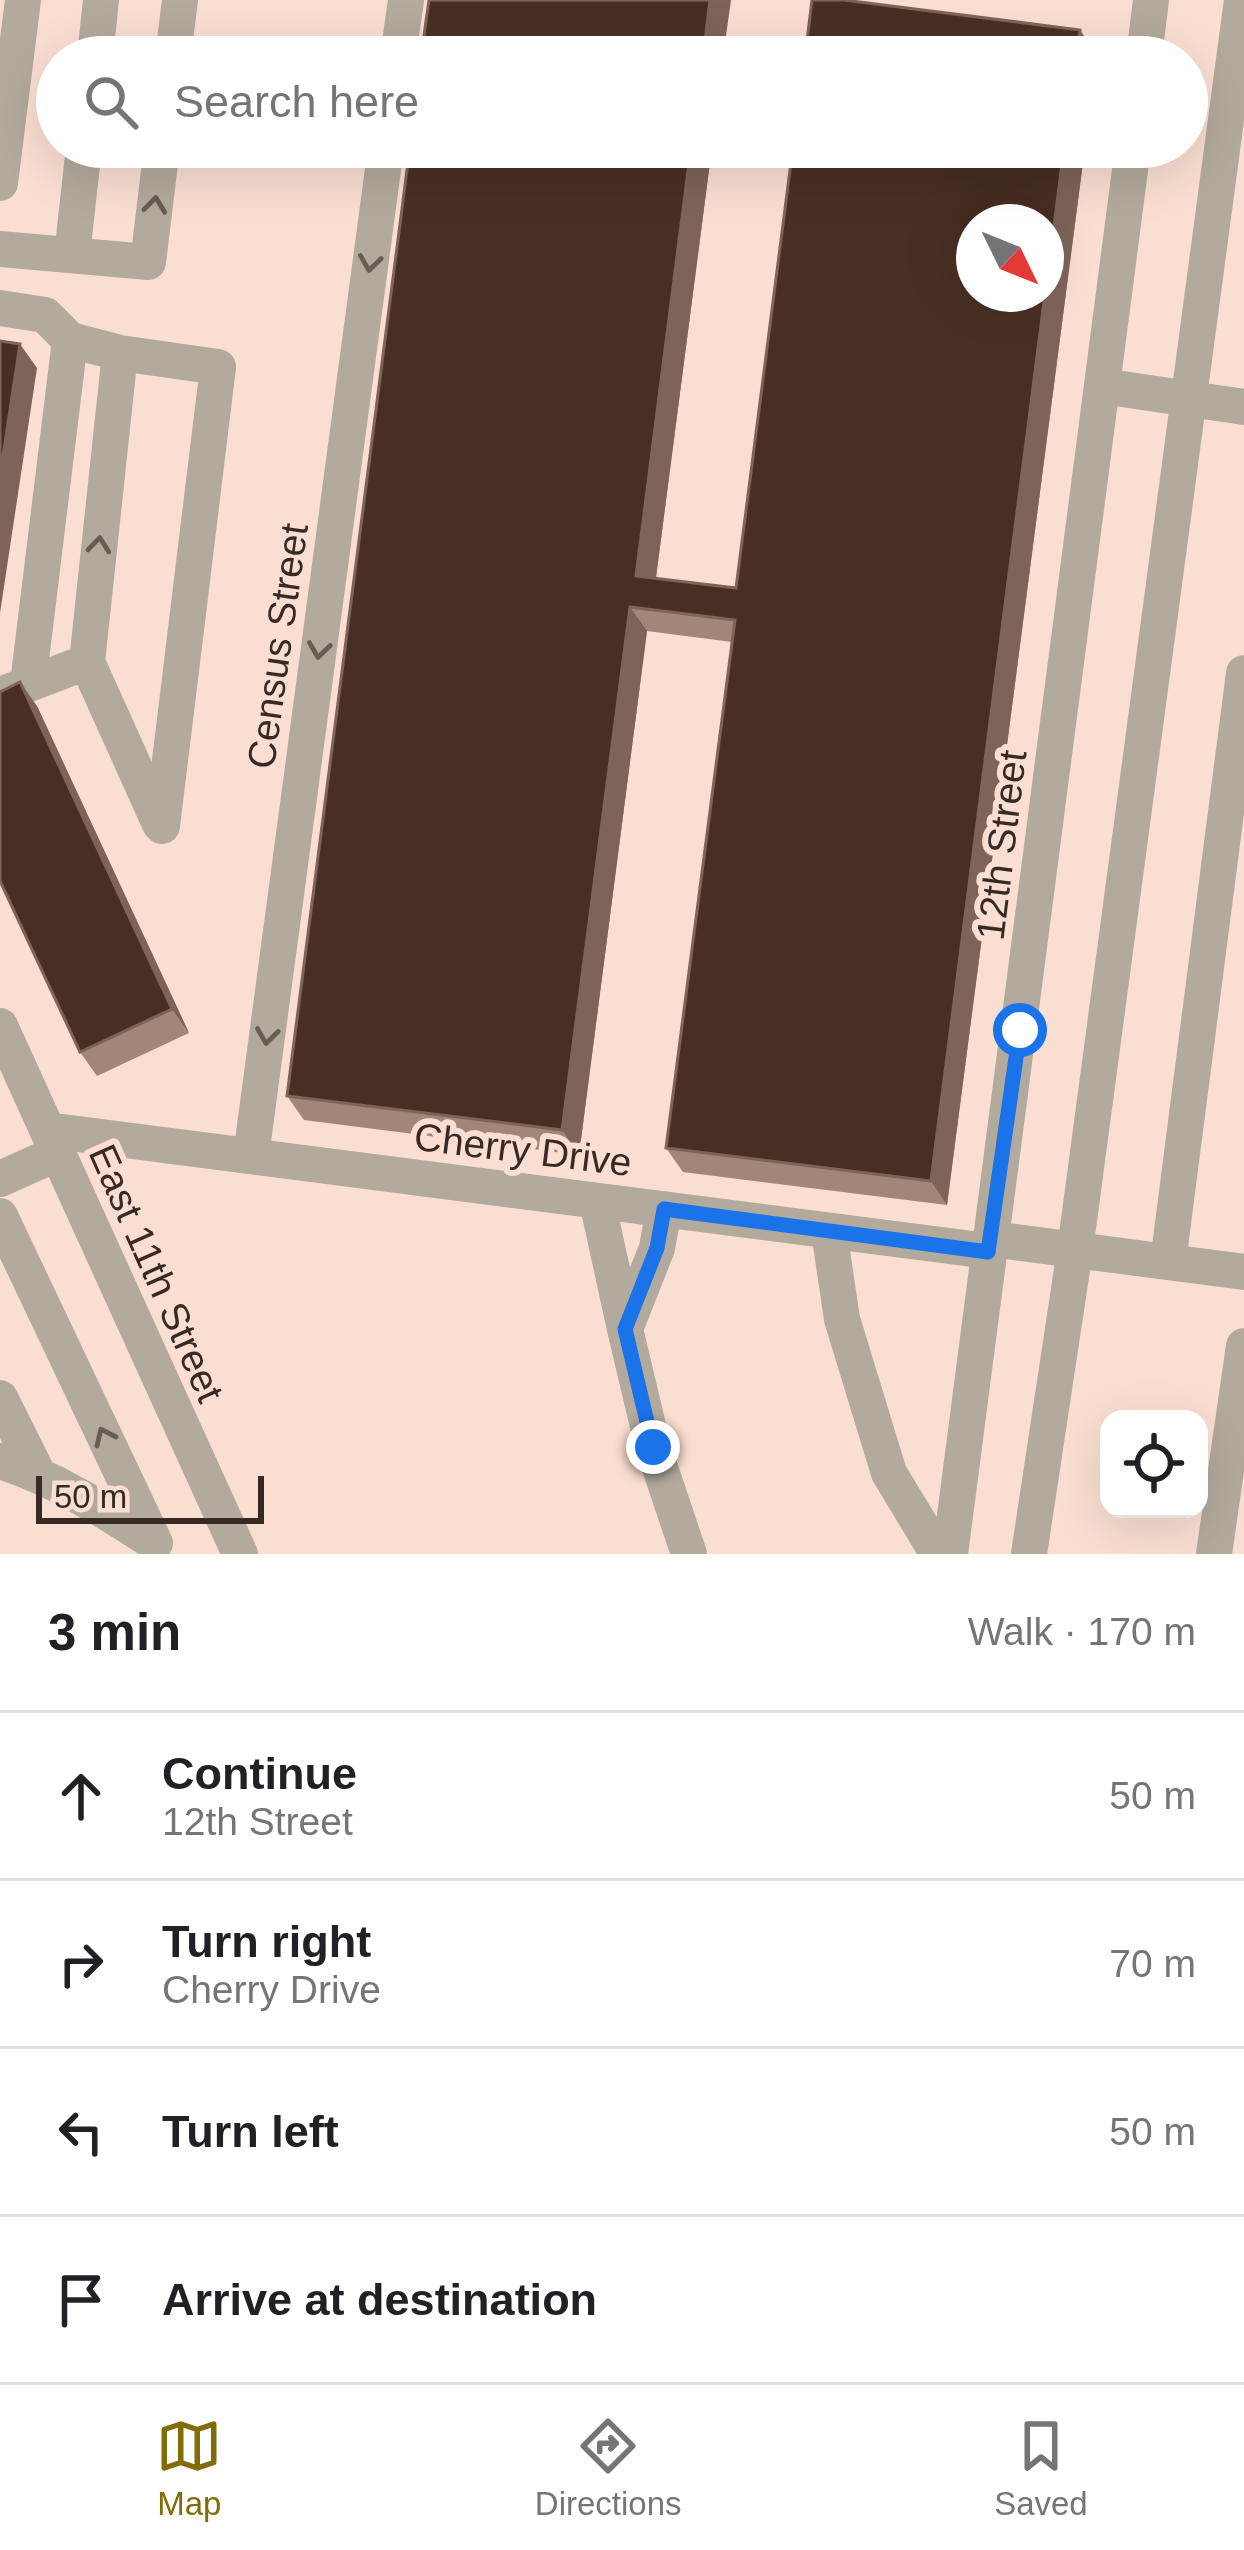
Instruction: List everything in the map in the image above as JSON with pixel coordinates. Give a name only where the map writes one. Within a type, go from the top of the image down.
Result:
[{"type":"street","points":[[0,183],[23,0]]},
{"type":"street","points":[[97,36],[101,0]]},
{"type":"street","points":[[176,36],[180,0]]},
{"type":"street","points":[[401,36],[406,0]]},
{"type":"street","points":[[1147,36],[1151,0]]},
{"type":"street","points":[[1029,1554],[1075,1250],[1242,0]]},
{"type":"street","points":[[72,255],[82,168]]},
{"type":"street","points":[[0,249],[148,262],[159,168]]},
{"type":"street","name":"Census Street","points":[[251,1156],[383,168]]},
{"type":"street","name":"12th Street","points":[[950,1554],[1130,168]]},
{"type":"street","points":[[0,308],[46,315],[70,340],[120,353],[218,367],[161,826],[87,662],[120,353]]},
{"type":"street","points":[[14,690],[70,340]]},
{"type":"street","points":[[1102,386],[1244,407]]},
{"type":"street","points":[[14,690],[87,662]]},
{"type":"street","points":[[1168,1262],[1244,673]]},
{"type":"street","name":"East 11th Street","points":[[0,1026],[240,1554]]},
{"type":"street","points":[[6,1176],[52,1141]]},
{"type":"street","name":"Cherry Drive","points":[[52,1141],[251,1156],[829,1231],[1075,1250],[1244,1272]]},
{"type":"street","points":[[596,1201],[653,1447],[689,1554]]},
{"type":"street","points":[[625,1329],[657,1248],[664,1209]]},
{"type":"street","points":[[0,1216],[163,1548]]},
{"type":"street","points":[[829,1231],[842,1318],[889,1473],[938,1554]]},
{"type":"street","points":[[1214,1554],[1244,1346]]},
{"type":"street","points":[[0,1398],[37,1472]]},
{"type":"street","points":[[0,1461],[37,1472],[163,1548]]},
{"type":"building","points":[[429,0],[710,0],[706,36],[424,36]]},
{"type":"building","points":[[812,0],[1080,30],[1079,36],[808,36]]},
{"type":"building","points":[[407,168],[688,168],[636,576],[736,588],[790,168],[1061,168],[1057,204],[956,204],[956,312],[1043,312],[931,1181],[666,1148],[735,620],[630,607],[562,1130],[287,1096]]},
{"type":"building","points":[[0,341],[20,344],[0,476]]},
{"type":"building","points":[[20,682],[172,1009],[80,1052],[0,881],[0,692]]},
{"type":"route","points":[[653,1447],[625,1329],[657,1248],[664,1209],[988,1252],[1020,1030]]}]
